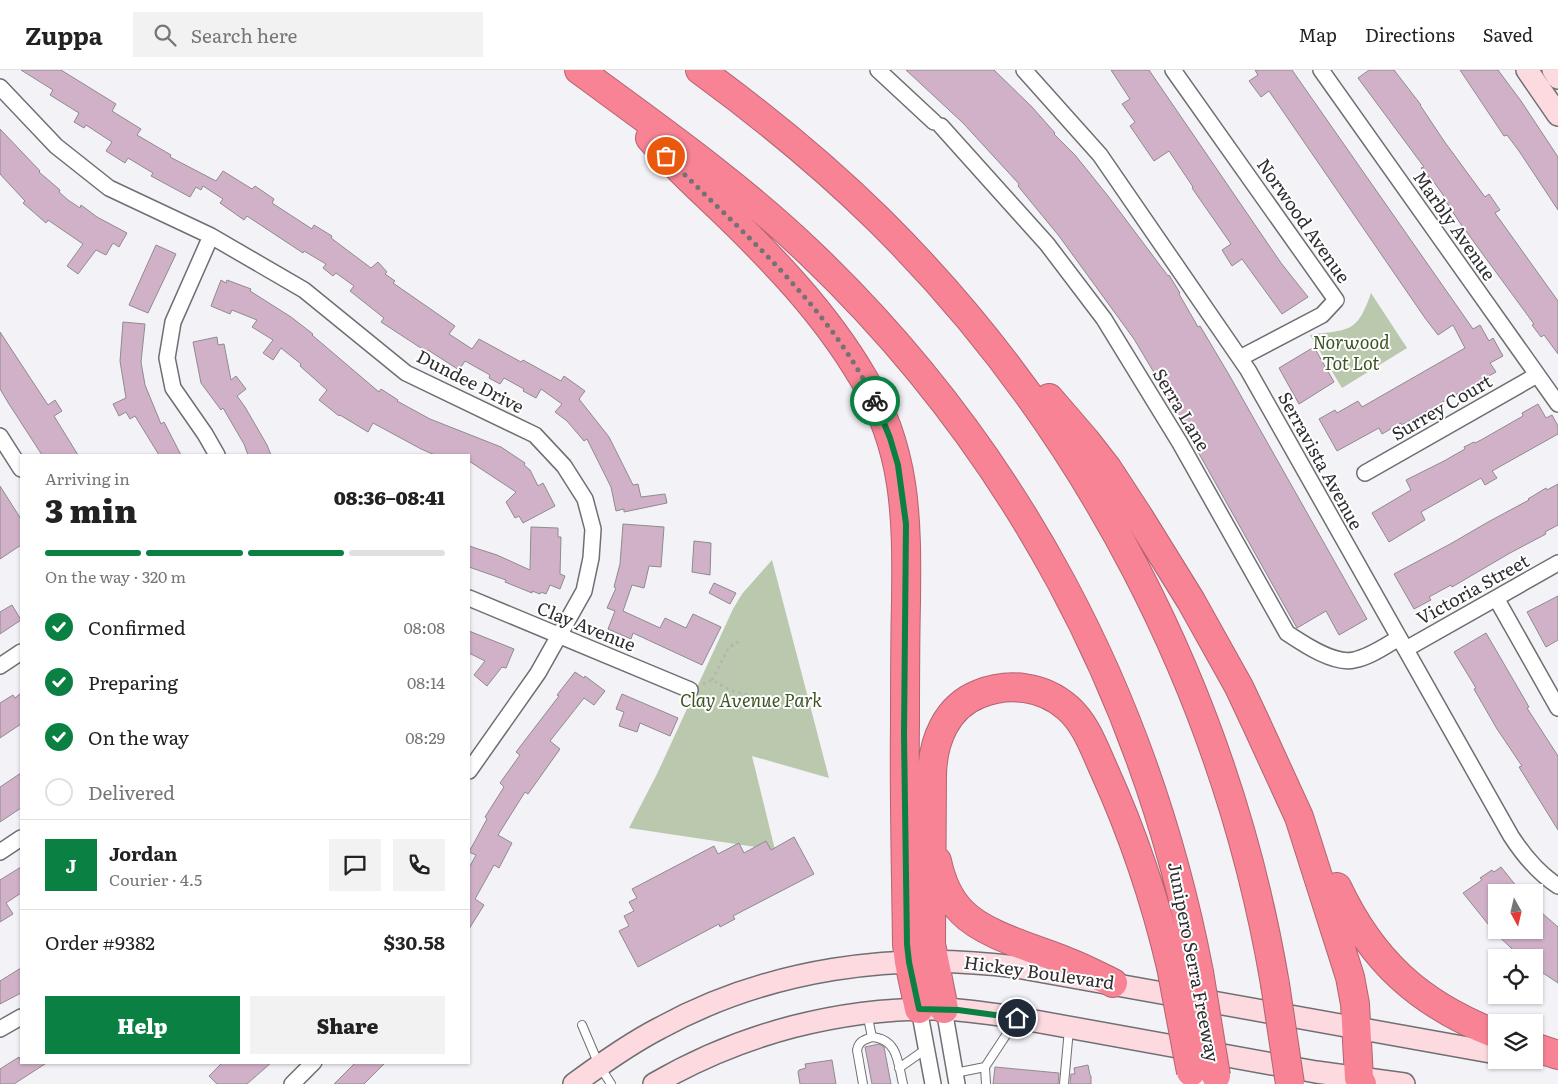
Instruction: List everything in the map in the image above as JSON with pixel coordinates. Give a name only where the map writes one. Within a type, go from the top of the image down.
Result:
[{"type":"highway","name":"Junipero Serra Freeway","points":[[579,70],[737,189],[815,258],[898,345],[943,401],[995,472],[1030,526],[1065,588],[1104,667],[1151,786],[1170,847],[1186,909],[1199,972],[1204,1079]]},
{"type":"highway","points":[[700,70],[783,134],[849,192],[900,242],[964,313],[1064,414],[1121,489],[1178,579],[1239,687],[1299,817],[1325,860],[1356,924],[1386,963],[1412,987],[1436,1005],[1457,1017],[1488,1031]]},
{"type":"highway","points":[[609,92],[658,148],[757,245],[814,309],[837,338],[864,379],[880,411],[890,438],[903,493],[906,537],[904,735],[907,944],[921,962],[932,1009]]},
{"type":"highway","points":[[964,313],[1024,388],[1078,468],[1126,550],[1168,635],[1205,724],[1236,816],[1260,909],[1275,984],[1290,1084]]},
{"type":"highway","points":[[921,962],[931,944],[932,774],[934,746],[945,722],[974,696],[986,691],[1002,688],[1031,689],[1057,700],[1074,714],[1086,731],[1116,798],[1148,881],[1204,1079]]},
{"type":"highway","points":[[1299,817],[1350,978],[1355,1004],[1355,1028],[1360,1081]]},
{"type":"highway","points":[[932,830],[943,881],[954,903],[968,918],[986,930],[1070,963],[1113,984]]},
{"type":"highway","points":[[1543,1050],[1558,1055]]},
{"type":"main road","points":[[1527,70],[1558,115]]},
{"type":"main road","points":[[1553,70],[1558,78]]},
{"type":"main road","name":"Hickey Boulevard","points":[[574,1084],[599,1065],[662,1027],[692,1012],[748,990],[796,976],[840,967],[921,962],[971,962],[1002,965],[1488,1052]]},
{"type":"main road","points":[[654,1084],[685,1066],[754,1038],[815,1021],[867,1012],[932,1009],[1017,1018],[1360,1081],[1404,1084]]},
{"type":"main road","points":[[1543,1062],[1558,1064]]},
{"type":"street","name":"Serra Lane","points":[[878,70],[937,124],[1047,244],[1104,319],[1180,443],[1287,633],[1305,645],[1338,660],[1352,661],[1402,644]]},
{"type":"street","name":"Serravista Avenue","points":[[1024,70],[1100,155],[1240,358],[1511,836],[1525,858],[1548,880],[1558,886]]},
{"type":"street","name":"Norwood Avenue","points":[[1173,70],[1336,300],[1322,315],[1240,358]]},
{"type":"street","name":"Marbly Avenue","points":[[1321,70],[1558,404]]},
{"type":"street","name":"Dundee Drive","points":[[0,87],[56,146],[109,188],[211,236],[304,290],[406,372],[535,435],[564,466],[585,499],[592,529],[591,558],[584,591],[557,636],[538,673],[470,767]]},
{"type":"street","points":[[211,236],[173,322],[167,358],[173,388],[206,434],[216,454]]},
{"type":"street","name":"Surrey Court","points":[[1365,473],[1537,375]]},
{"type":"street","points":[[0,436],[20,467]]},
{"type":"street","name":"Victoria Street","points":[[1402,644],[1496,598],[1558,563]]},
{"type":"street","name":"Clay Avenue","points":[[470,598],[690,690]]},
{"type":"street","points":[[1496,598],[1558,708]]},
{"type":"street","points":[[0,666],[20,653]]},
{"type":"street","points":[[0,852],[20,839]]},
{"type":"street","points":[[932,1009],[926,1049],[933,1084]]},
{"type":"street","points":[[932,1009],[956,1079]]},
{"type":"street","points":[[0,1030],[20,1017]]},
{"type":"street","points":[[292,1084],[312,1064]]},
{"type":"lane","points":[[867,1012],[872,1037]]},
{"type":"lane","points":[[956,1079],[985,1067],[1017,1018]]},
{"type":"lane","points":[[582,1025],[599,1065],[611,1084]]},
{"type":"lane","points":[[1064,1084],[1069,1027]]},
{"type":"lane","points":[[863,1084],[857,1050],[858,1045],[862,1041],[872,1037],[887,1040],[896,1053],[903,1084]]},
{"type":"lane","points":[[899,1068],[926,1049]]},
{"type":"lane","points":[[985,1067],[986,1084]]},
{"type":"path","points":[[690,690],[712,680],[729,647],[742,640]]},
{"type":"path","points":[[712,680],[730,690],[756,698]]},
{"type":"green space","name":"Norwood Tot Lot","points":[[1371,293],[1407,348],[1342,388],[1310,335],[1343,330],[1356,323]]},
{"type":"green space","name":"Clay Avenue Park","points":[[772,560],[829,778],[752,756],[775,850],[629,828],[657,774],[733,609],[742,594]]},
{"type":"building","points":[[21,70],[61,70],[116,104],[112,111],[141,129],[137,135],[171,155],[170,157],[216,181],[223,171],[252,189],[255,186],[274,199],[272,203],[312,229],[314,225],[332,236],[331,238],[371,268],[378,262],[387,272],[385,274],[395,281],[393,283],[455,326],[449,334],[472,349],[479,339],[561,381],[564,376],[585,391],[579,399],[609,437],[633,485],[638,484],[641,497],[665,494],[667,503],[624,512],[624,509],[616,511],[611,487],[587,439],[584,441],[567,421],[555,412],[562,404],[541,389],[536,398],[504,378],[500,384],[489,378],[490,375],[465,361],[459,370],[428,350],[427,352],[381,322],[384,318],[350,291],[354,286],[336,273],[333,276],[323,268],[326,264],[304,251],[303,253],[247,216],[244,220],[220,203],[223,199],[203,186],[201,190],[196,187],[190,197],[151,176],[153,173],[128,158],[125,163],[106,151],[112,142],[86,125],[84,128],[74,122],[79,113],[50,95],[53,90]]},
{"type":"building","points":[[906,70],[994,70],[1032,107],[1054,134],[1075,155],[1169,275],[1198,327],[1200,326],[1228,373],[1367,619],[1339,635],[1326,611],[1297,628],[1188,434],[1190,433],[1134,339],[1059,236],[1018,186],[1019,184],[963,123]]},
{"type":"building","points":[[1111,70],[1149,70],[1281,263],[1308,297],[1282,314],[1242,259],[1232,266],[1222,250],[1231,244],[1169,151],[1154,161],[1130,126],[1135,122],[1122,104],[1130,99]]},
{"type":"building","points":[[1255,70],[1292,70],[1473,329],[1480,325],[1489,341],[1493,338],[1503,356],[1490,363],[1496,372],[1402,425],[1401,423],[1382,434],[1379,428],[1337,451],[1319,419],[1335,410],[1337,413],[1358,401],[1362,407],[1465,348],[1453,325],[1438,335],[1425,318],[1269,91],[1261,97],[1249,81],[1258,75]]},
{"type":"building","points":[[1369,70],[1394,70],[1421,105],[1444,141],[1485,197],[1489,194],[1500,210],[1495,213],[1558,301],[1558,354],[1544,335],[1541,337],[1532,325],[1534,324],[1460,223],[1446,199],[1431,178],[1421,168],[1424,167],[1358,78]]},
{"type":"building","points":[[1460,70],[1498,70],[1521,101],[1558,157],[1558,210],[1519,151],[1507,135],[1504,136]]},
{"type":"building","points":[[0,129],[39,172],[60,190],[59,192],[68,200],[80,208],[81,205],[97,217],[127,233],[119,247],[113,243],[106,255],[96,250],[78,274],[67,266],[83,244],[48,220],[46,223],[23,203],[25,201],[0,174]]},
{"type":"building","points":[[156,245],[176,254],[148,313],[129,305]]},
{"type":"building","points":[[221,280],[226,283],[227,280],[251,289],[250,291],[291,317],[313,334],[379,392],[381,389],[397,401],[430,419],[501,447],[525,463],[524,465],[530,470],[538,486],[543,483],[555,506],[523,523],[519,516],[515,518],[506,502],[516,492],[470,462],[470,454],[433,454],[373,423],[368,432],[339,416],[319,400],[327,390],[300,366],[301,364],[281,348],[273,360],[263,353],[273,340],[252,327],[257,320],[232,310],[230,314],[211,306]]},
{"type":"building","points":[[123,322],[145,324],[141,362],[145,385],[161,424],[164,422],[180,454],[158,454],[135,416],[130,419],[126,412],[119,416],[113,404],[126,398],[120,361]]},
{"type":"building","points":[[0,332],[48,405],[55,400],[62,411],[54,416],[77,454],[41,454],[0,389]]},
{"type":"building","points":[[217,337],[218,345],[224,344],[231,380],[236,376],[246,389],[237,396],[271,454],[248,454],[244,444],[223,408],[221,410],[201,383],[193,342]]},
{"type":"building","points":[[1314,347],[1334,382],[1299,404],[1279,368]]},
{"type":"building","points":[[1538,404],[1546,418],[1552,415],[1558,426],[1558,434],[1492,471],[1497,478],[1485,485],[1481,478],[1421,512],[1425,520],[1389,542],[1372,513],[1411,490],[1406,480],[1444,461],[1465,449],[1464,447],[1481,440],[1523,416],[1522,413]]},
{"type":"building","points":[[1558,484],[1558,525],[1545,532],[1546,534],[1452,587],[1451,585],[1429,597],[1431,600],[1414,609],[1394,574],[1529,500],[1546,488],[1547,490]]},
{"type":"building","points":[[0,486],[20,517],[20,546],[0,559]]},
{"type":"building","points":[[623,524],[664,527],[661,567],[649,566],[644,588],[632,585],[623,611],[660,628],[665,618],[686,628],[693,614],[721,627],[702,665],[633,633],[631,639],[608,629],[615,611],[607,608],[616,588],[614,587],[620,564]]},
{"type":"building","points":[[531,527],[558,528],[558,537],[561,537],[560,574],[565,576],[560,589],[550,585],[546,594],[532,591],[532,593],[505,582],[506,580],[470,567],[470,546],[497,555],[530,570]]},
{"type":"building","points":[[694,541],[711,543],[710,575],[692,572]]},
{"type":"building","points":[[714,583],[736,593],[730,604],[709,593]]},
{"type":"building","points":[[1558,596],[1558,640],[1546,647],[1527,612]]},
{"type":"building","points":[[12,605],[20,621],[0,634],[0,612]]},
{"type":"building","points":[[470,631],[514,649],[506,668],[502,667],[487,686],[474,675],[485,661],[470,654]]},
{"type":"building","points":[[1486,633],[1529,707],[1527,708],[1558,756],[1558,830],[1519,767],[1522,766],[1497,729],[1474,689],[1476,688],[1454,652]]},
{"type":"building","points":[[575,672],[584,678],[585,676],[605,691],[594,705],[584,698],[550,741],[560,749],[528,794],[525,792],[498,835],[512,843],[499,868],[494,865],[475,899],[484,905],[470,927],[470,866],[476,855],[470,852],[470,850],[487,819],[485,817],[504,787],[500,783],[520,755],[516,752],[559,696],[557,695]]},
{"type":"building","points":[[20,694],[20,725],[0,738],[0,703],[13,695],[15,698]]},
{"type":"building","points":[[622,694],[678,718],[670,736],[640,723],[637,732],[619,726],[624,712],[616,709]]},
{"type":"building","points":[[20,774],[20,809],[0,822],[0,787]]},
{"type":"building","points":[[794,837],[814,874],[733,916],[735,919],[720,927],[719,924],[638,967],[619,931],[629,926],[624,916],[634,911],[629,902],[637,898],[632,889],[714,846],[718,854],[739,843],[744,853],[766,841],[771,850]]},
{"type":"building","points":[[1501,867],[1515,884],[1488,884],[1488,924],[1463,893],[1482,880],[1480,878],[1492,870],[1494,872]]},
{"type":"building","points":[[20,868],[20,894],[6,903],[13,914],[0,922],[0,880]]},
{"type":"building","points":[[1543,914],[1558,927],[1558,983],[1543,973],[1543,949],[1512,949],[1501,939],[1543,939]]},
{"type":"building","points":[[20,969],[20,994],[0,1004],[0,981]]},
{"type":"building","points":[[879,1044],[884,1047],[891,1084],[872,1084],[865,1047]]},
{"type":"building","points":[[19,1057],[20,1064],[45,1064],[14,1084],[0,1084],[0,1069]]},
{"type":"building","points":[[832,1060],[836,1084],[800,1084],[798,1072],[806,1068],[805,1064]]},
{"type":"building","points":[[221,1064],[270,1064],[247,1084],[217,1084],[209,1076]]},
{"type":"building","points":[[354,1064],[384,1064],[364,1084],[334,1084]]},
{"type":"building","points":[[1088,1065],[1091,1084],[1070,1084],[1071,1074],[1075,1074],[1074,1068]]},
{"type":"building","points":[[995,1067],[1059,1073],[1058,1084],[993,1084]]},
{"type":"way so far","points":[[666,156],[720,207],[800,293],[845,349],[875,401]]},
{"type":"route","points":[[875,401],[890,438],[898,465],[906,524],[904,735],[907,944],[919,1009],[958,1010],[1017,1018]]}]
